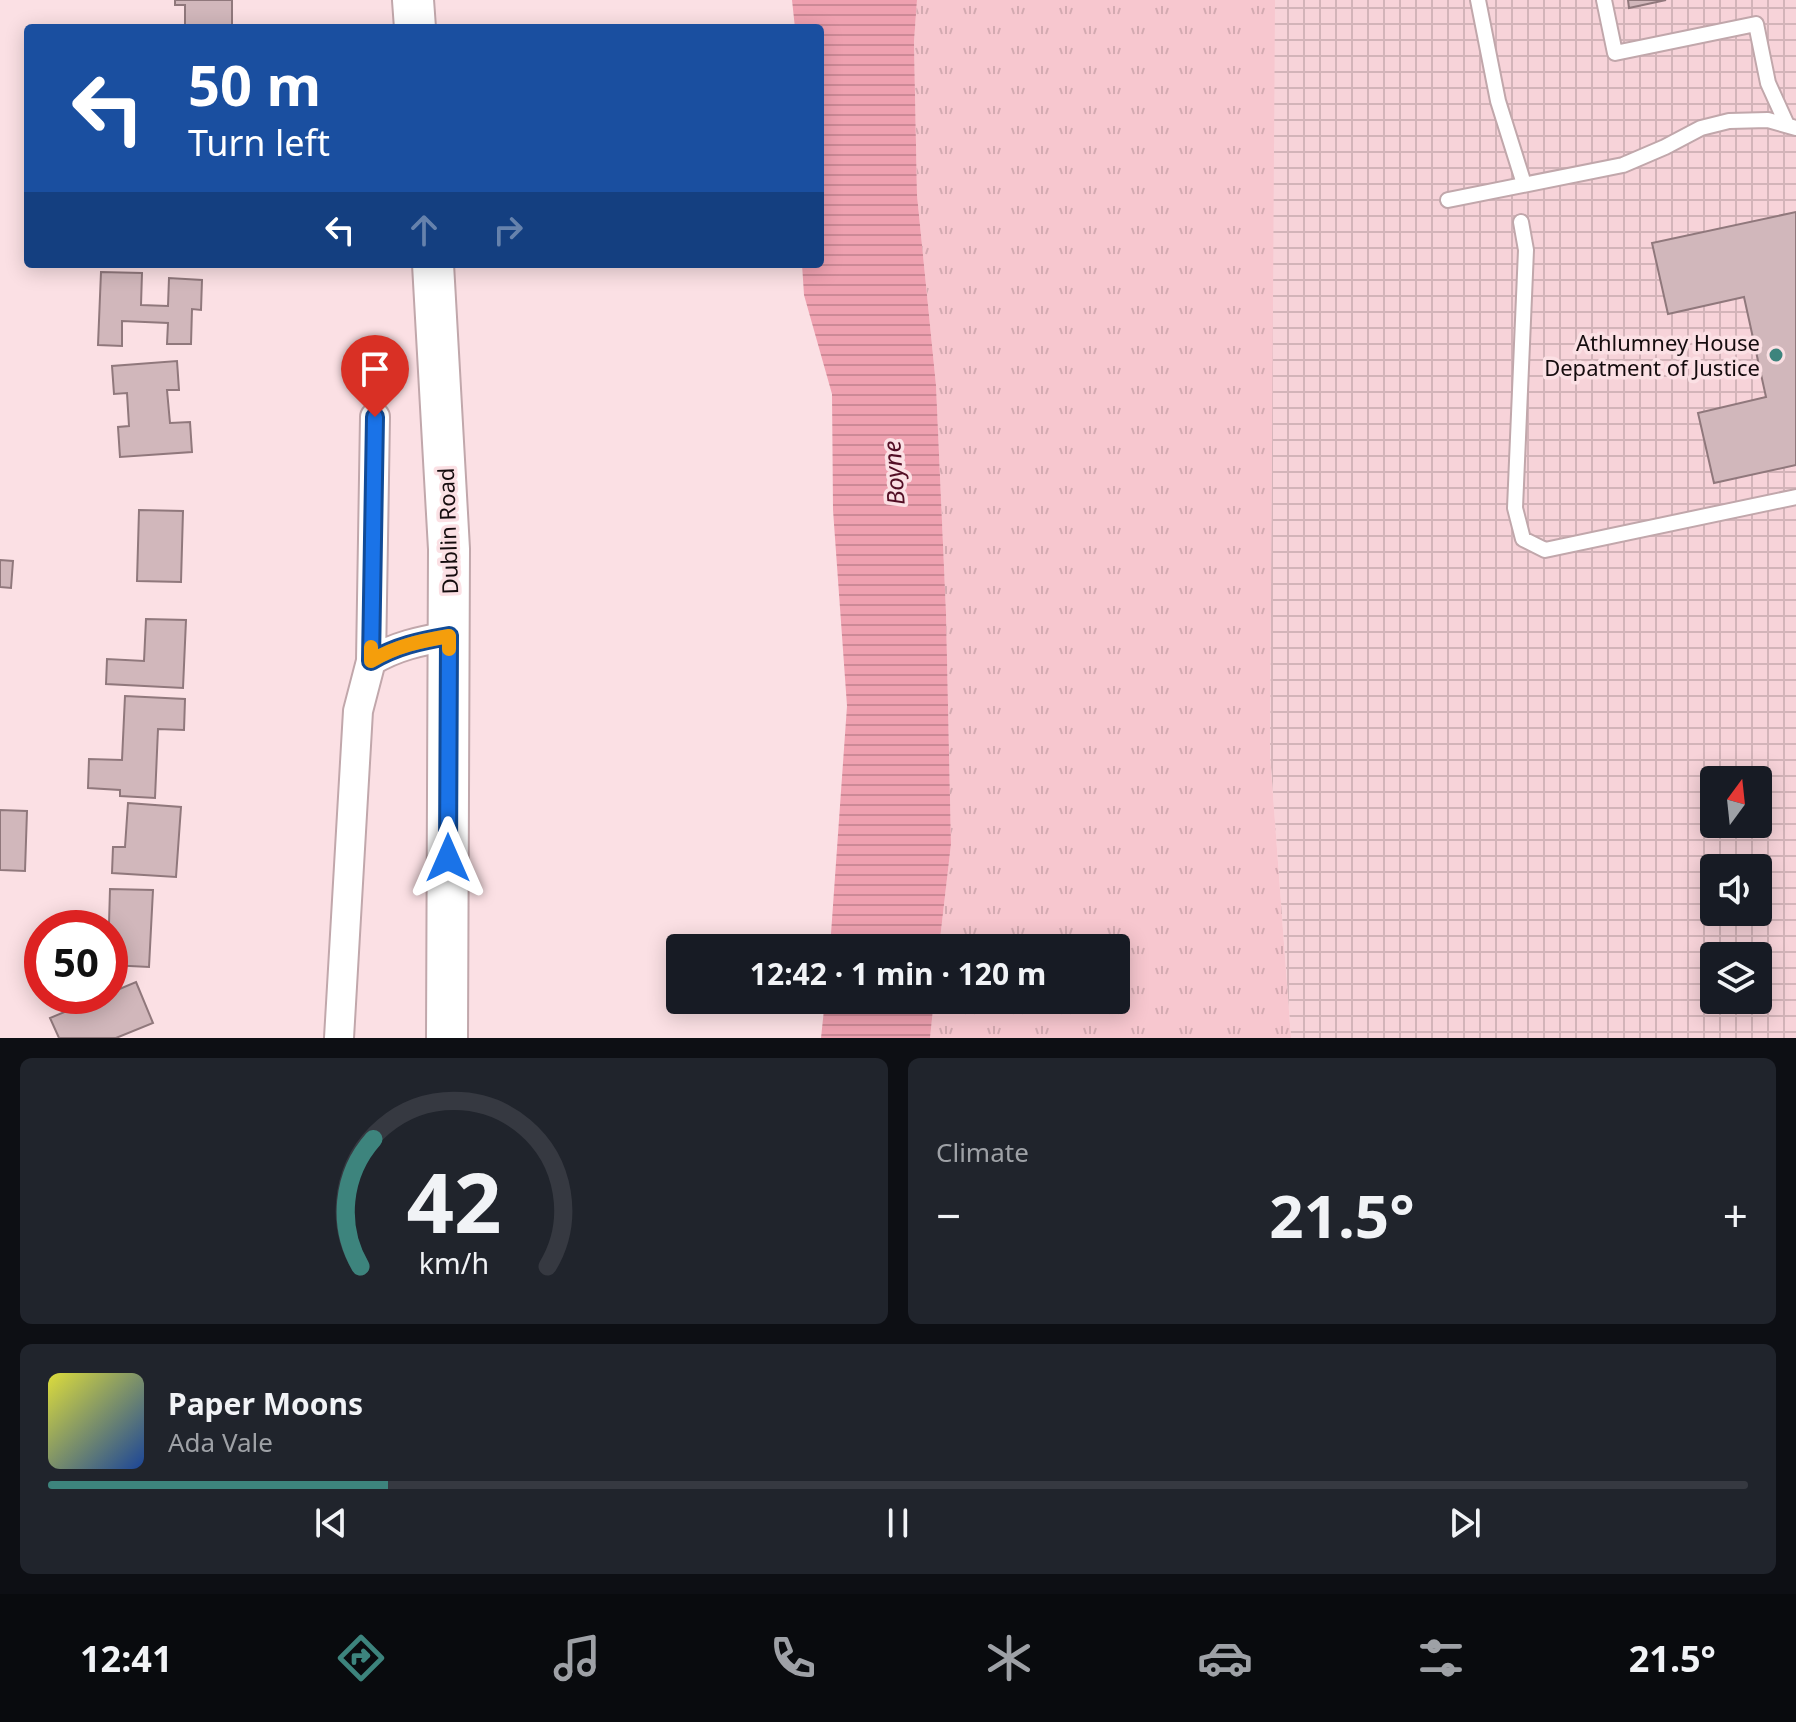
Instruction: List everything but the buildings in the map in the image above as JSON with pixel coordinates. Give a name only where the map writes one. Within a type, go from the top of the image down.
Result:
[{"type":"main road","points":[[413,0],[415,24]]},
{"type":"main road","name":"Dublin Road","points":[[433,268],[449,549],[447,1038]]},
{"type":"street","points":[[339,1038],[358,711],[371,661],[375,417]]},
{"type":"street","points":[[371,661],[412,642],[449,636]]},
{"type":"lane","points":[[1478,0],[1498,101],[1524,184]]},
{"type":"lane","points":[[1604,0],[1615,53],[1756,24],[1768,83],[1792,127]]},
{"type":"lane","points":[[1448,200],[1623,165],[1701,128],[1729,121],[1768,120],[1792,127]]},
{"type":"lane","points":[[1521,222],[1526,250],[1515,508],[1523,539],[1545,550],[1796,497]]},
{"type":"shaded area","points":[[1274,0],[1796,0],[1796,1038],[1291,1038],[1270,754]]},
{"type":"green space","points":[[917,0],[1275,0],[1270,754],[1291,1038],[930,1038],[933,1014],[1130,1014],[1130,934],[941,934],[951,844],[946,612],[936,385],[917,195],[914,42]]},
{"type":"water","name":"Boyne","points":[[792,0],[917,0],[914,42],[917,195],[936,385],[946,612],[951,844],[941,934],[831,934],[847,706],[833,510],[832,394],[804,295],[802,268],[824,268],[824,24],[795,24]]},
{"type":"water","points":[[824,1014],[933,1014],[930,1038],[821,1038]]},
{"type":"slow traffic","points":[[371,647],[371,661],[412,642],[449,636],[449,649]]},
{"type":"place","name":"Athlumney House Depatment of Justice","points":[[1776,355]]},
{"type":"route","points":[[375,417],[371,661],[412,642],[449,636],[448,858]]}]
